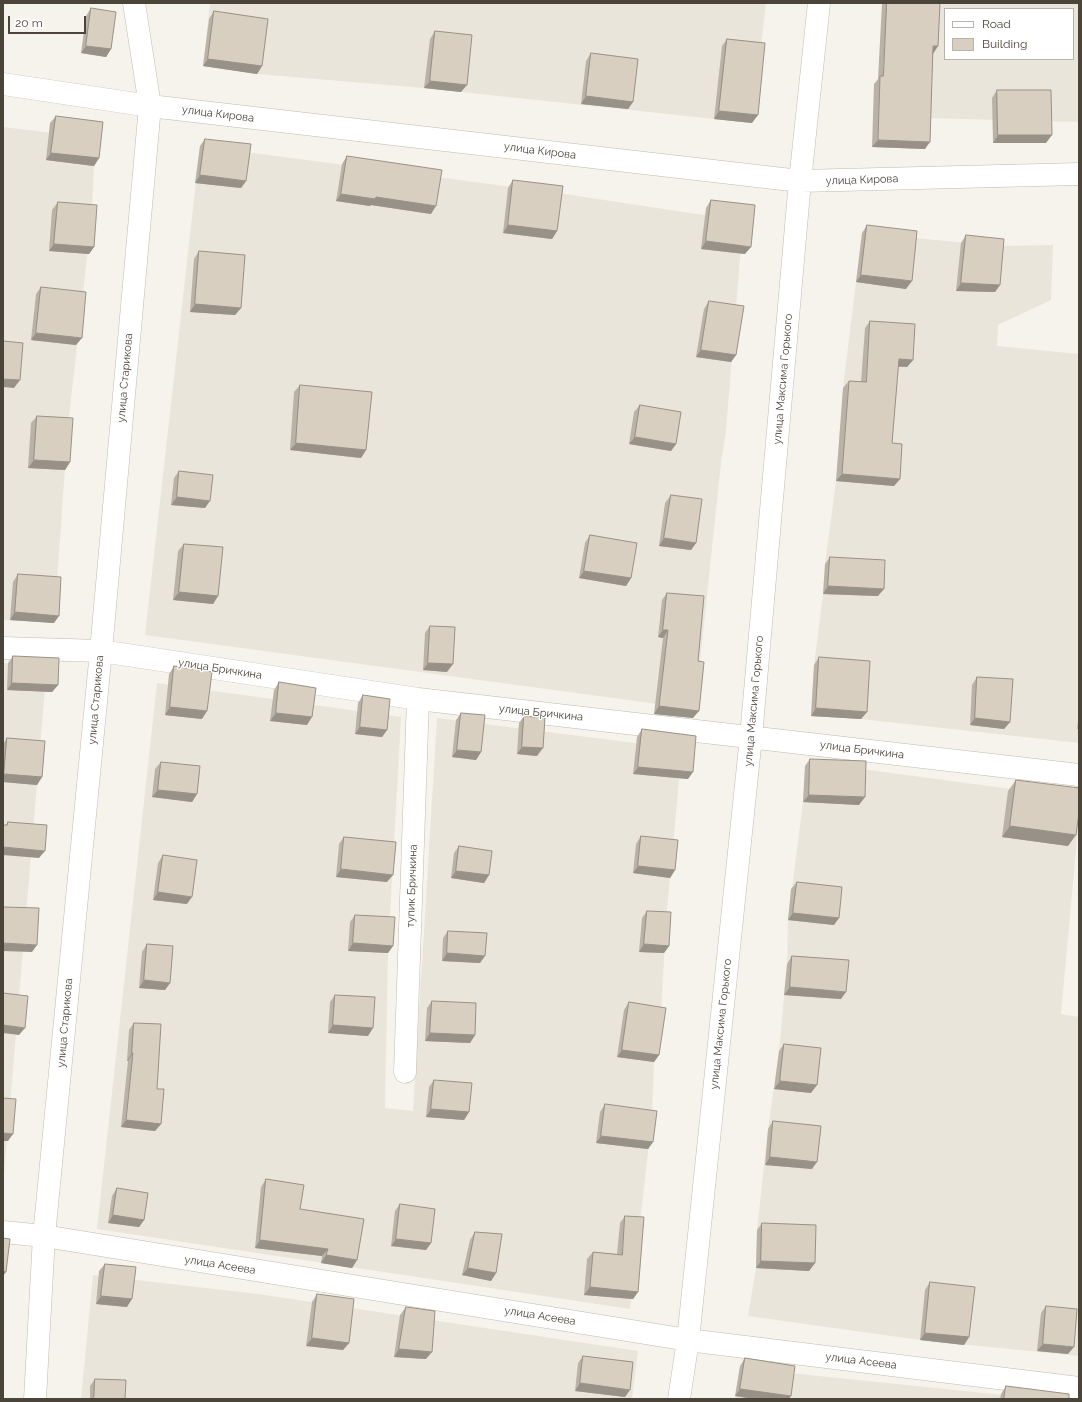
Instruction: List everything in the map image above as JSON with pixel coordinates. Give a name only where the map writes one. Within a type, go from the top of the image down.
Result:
[{"type":"street","name":"улица Старикова","points":[[35,1399],[44,1236],[150,106],[134,3]]},
{"type":"street","name":"улица Максима Горького","points":[[679,1399],[688,1340],[751,736],[800,181],[819,3]]},
{"type":"street","name":"улица Кирова","points":[[3,84],[150,106],[800,181],[1079,174]]},
{"type":"street","name":"улица Бричкина","points":[[3,648],[100,651],[418,699],[751,736],[1079,775]]},
{"type":"street","name":"тупик Бричкина","points":[[405,1072],[418,699]]},
{"type":"street","name":"улица Асеева","points":[[3,1232],[44,1236],[688,1340],[1079,1388]]},
{"type":"shaded area","points":[[210,3],[766,3],[752,123],[424,88],[257,74],[203,66]]},
{"type":"shaded area","points":[[887,3],[1079,3],[1079,122],[884,117]]},
{"type":"shaded area","points":[[3,127],[95,138],[92,213],[68,426],[54,623],[3,620]]},
{"type":"shaded area","points":[[200,146],[558,193],[743,221],[726,431],[721,463],[695,709],[145,635]]},
{"type":"shaded area","points":[[862,233],[999,246],[1053,245],[1051,300],[998,325],[997,346],[1079,354],[1079,743],[861,719],[811,716],[814,665],[836,481],[843,388]]},
{"type":"shaded area","points":[[3,663],[47,665],[3,1187]]},
{"type":"shaded area","points":[[157,683],[401,717],[388,953],[385,1108],[413,1111],[437,718],[682,749],[666,920],[661,1015],[654,1062],[652,1118],[630,1309],[97,1229]]},
{"type":"shaded area","points":[[805,766],[861,769],[1079,798],[1079,817],[1061,1014],[1079,1017],[1079,1356],[920,1340],[748,1316],[756,1268],[757,1230],[768,1129],[779,1051],[787,964],[788,920],[803,802]]},
{"type":"shaded area","points":[[93,1275],[258,1294],[638,1351],[632,1399],[81,1399]]},
{"type":"shaded area","points":[[740,1366],[790,1373],[1042,1399],[735,1399]]},
{"type":"building","points":[[887,3],[940,3],[938,46],[933,46],[930,142],[878,140],[880,76],[883,76]]},
{"type":"building","points":[[91,8],[116,12],[111,49],[86,46]]},
{"type":"building","points":[[214,11],[268,19],[262,66],[208,59]]},
{"type":"building","points":[[435,31],[472,35],[467,85],[430,81]]},
{"type":"building","points":[[727,39],[765,43],[758,115],[719,111]]},
{"type":"building","points":[[591,53],[638,59],[633,102],[586,96]]},
{"type":"building","points":[[997,90],[1051,90],[1052,135],[998,135]]},
{"type":"building","points":[[56,116],[103,122],[99,158],[51,153]]},
{"type":"building","points":[[205,139],[251,144],[246,181],[200,175]]},
{"type":"building","points":[[347,156],[442,170],[436,206],[376,197],[375,199],[341,194]]},
{"type":"building","points":[[513,180],[563,186],[557,231],[508,225]]},
{"type":"building","points":[[711,200],[755,205],[751,247],[706,241]]},
{"type":"building","points":[[58,202],[97,205],[94,247],[54,244]]},
{"type":"building","points":[[867,225],[917,231],[912,281],[861,275]]},
{"type":"building","points":[[966,235],[1004,239],[1000,285],[961,283]]},
{"type":"building","points":[[199,251],[245,255],[241,308],[195,304]]},
{"type":"building","points":[[41,287],[86,292],[82,338],[36,333]]},
{"type":"building","points":[[709,301],[744,306],[736,355],[701,350]]},
{"type":"building","points":[[870,321],[915,324],[913,360],[899,359],[892,443],[902,444],[900,479],[842,474],[849,381],[866,382]]},
{"type":"building","points":[[3,341],[23,343],[20,380],[3,379]]},
{"type":"building","points":[[300,385],[372,392],[366,450],[296,443]]},
{"type":"building","points":[[640,405],[681,412],[676,444],[635,437]]},
{"type":"building","points":[[37,416],[73,418],[70,462],[34,460]]},
{"type":"building","points":[[179,471],[213,475],[210,501],[177,497]]},
{"type":"building","points":[[671,495],[702,499],[696,543],[664,538]]},
{"type":"building","points":[[590,535],[637,543],[631,578],[584,571]]},
{"type":"building","points":[[184,544],[223,547],[218,596],[179,592]]},
{"type":"building","points":[[830,557],[885,560],[884,589],[828,586]]},
{"type":"building","points":[[18,574],[61,577],[59,616],[15,612]]},
{"type":"building","points":[[667,593],[704,596],[698,661],[704,662],[699,711],[659,706],[668,630],[663,630]]},
{"type":"building","points":[[430,626],[455,627],[453,664],[428,663]]},
{"type":"building","points":[[13,656],[59,658],[58,685],[12,683]]},
{"type":"building","points":[[819,657],[870,661],[867,712],[816,708]]},
{"type":"building","points":[[174,666],[212,672],[207,711],[170,707]]},
{"type":"building","points":[[977,677],[1013,679],[1010,722],[975,718]]},
{"type":"building","points":[[279,682],[316,688],[312,717],[276,713]]},
{"type":"building","points":[[363,695],[390,699],[387,730],[360,727]]},
{"type":"building","points":[[461,713],[485,715],[481,752],[457,750]]},
{"type":"building","points":[[524,716],[545,718],[543,748],[522,747]]},
{"type":"building","points":[[642,729],[696,736],[693,772],[638,767]]},
{"type":"building","points":[[7,738],[45,741],[42,777],[4,774]]},
{"type":"building","points":[[810,759],[866,761],[865,797],[809,795]]},
{"type":"building","points":[[161,762],[200,766],[197,794],[158,790]]},
{"type":"building","points":[[1016,780],[1079,788],[1079,813],[1076,835],[1010,826]]},
{"type":"building","points":[[8,822],[47,825],[45,851],[3,847],[3,825],[7,825]]},
{"type":"building","points":[[641,836],[678,840],[675,870],[638,866]]},
{"type":"building","points":[[344,837],[396,842],[393,875],[341,869]]},
{"type":"building","points":[[459,846],[492,851],[489,875],[456,871]]},
{"type":"building","points":[[163,855],[197,860],[192,897],[158,892]]},
{"type":"building","points":[[797,882],[842,887],[839,918],[793,913]]},
{"type":"building","points":[[3,907],[39,908],[37,945],[3,943]]},
{"type":"building","points":[[647,911],[671,912],[669,946],[644,944]]},
{"type":"building","points":[[355,915],[395,917],[393,946],[353,943]]},
{"type":"building","points":[[448,931],[487,933],[485,956],[447,953]]},
{"type":"building","points":[[147,944],[173,946],[170,983],[144,980]]},
{"type":"building","points":[[792,956],[849,960],[846,992],[790,987]]},
{"type":"building","points":[[3,993],[28,996],[25,1028],[3,1025]]},
{"type":"building","points":[[335,995],[375,997],[373,1028],[333,1025]]},
{"type":"building","points":[[432,1001],[476,1003],[475,1035],[430,1033]]},
{"type":"building","points":[[629,1002],[666,1008],[659,1055],[622,1050]]},
{"type":"building","points":[[134,1023],[161,1024],[157,1089],[164,1089],[161,1124],[126,1120],[133,1053]]},
{"type":"building","points":[[784,1044],[821,1048],[817,1085],[780,1081]]},
{"type":"building","points":[[434,1080],[472,1083],[469,1112],[431,1109]]},
{"type":"building","points":[[3,1098],[16,1099],[13,1134],[3,1133]]},
{"type":"building","points":[[605,1104],[657,1111],[653,1142],[601,1136]]},
{"type":"building","points":[[773,1121],[821,1126],[817,1162],[770,1157]]},
{"type":"building","points":[[266,1179],[304,1185],[300,1209],[364,1219],[357,1260],[326,1255],[328,1249],[260,1240]]},
{"type":"building","points":[[117,1188],[148,1193],[144,1220],[113,1215]]},
{"type":"building","points":[[400,1204],[435,1209],[431,1243],[396,1239]]},
{"type":"building","points":[[625,1216],[644,1217],[638,1292],[590,1287],[593,1252],[622,1255]]},
{"type":"building","points":[[762,1223],[816,1225],[815,1263],[761,1261]]},
{"type":"building","points":[[475,1232],[502,1234],[496,1273],[468,1268]]},
{"type":"building","points":[[3,1238],[10,1239],[6,1272],[3,1271]]},
{"type":"building","points":[[105,1264],[136,1267],[132,1299],[101,1296]]},
{"type":"building","points":[[930,1282],[975,1287],[969,1337],[925,1333]]},
{"type":"building","points":[[317,1294],[354,1299],[349,1343],[312,1338]]},
{"type":"building","points":[[1046,1306],[1077,1309],[1074,1347],[1043,1344]]},
{"type":"building","points":[[406,1307],[435,1311],[432,1352],[399,1349]]},
{"type":"building","points":[[583,1356],[633,1362],[630,1390],[580,1383]]},
{"type":"building","points":[[745,1358],[795,1366],[791,1396],[740,1389]]},
{"type":"building","points":[[95,1379],[126,1380],[125,1399],[94,1399]]},
{"type":"building","points":[[1006,1386],[1069,1394],[1069,1399],[1004,1399]]}]
